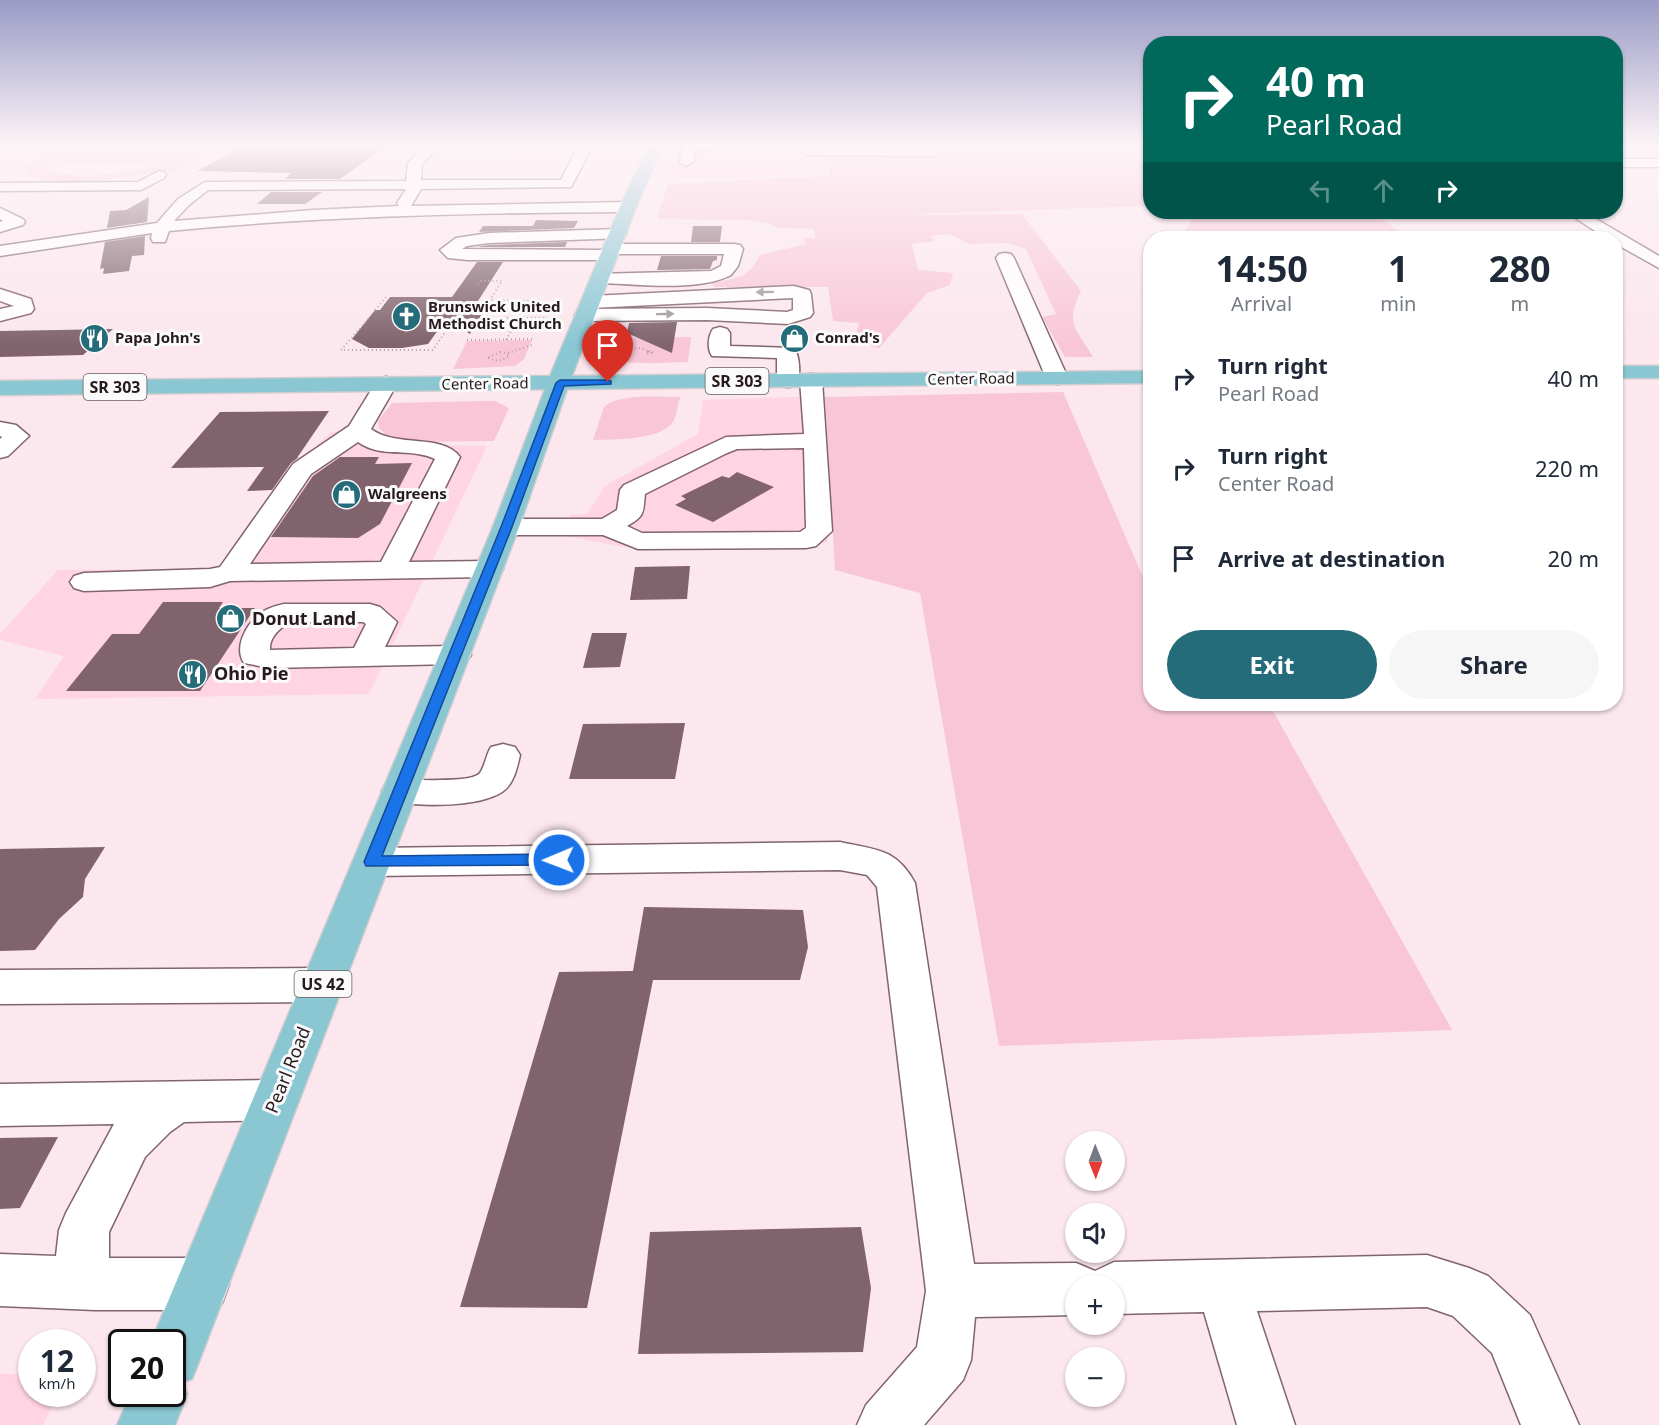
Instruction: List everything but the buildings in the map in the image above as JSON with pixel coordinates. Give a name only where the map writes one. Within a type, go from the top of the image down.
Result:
[{"type":"main road","name":"Pearl Road","points":[[184,1329],[506,527],[568,357],[626,212]]},
{"type":"main road","points":[[1623,372],[1659,372]]},
{"type":"main road","name":"Center Road","points":[[0,388],[1143,377]]},
{"type":"main road","points":[[146,1425],[154,1407]]},
{"type":"street","points":[[160,233],[176,212]]},
{"type":"street","points":[[81,250],[160,233],[376,212]]},
{"type":"street","points":[[0,213],[17,222],[0,227]]},
{"type":"street","points":[[1586,219],[1606,231]]},
{"type":"street","points":[[0,251],[99,234],[225,234]]},
{"type":"street","points":[[601,278],[694,278],[722,273],[729,268],[734,249],[614,246],[489,238],[462,242],[449,250],[454,254],[468,255],[614,246]]},
{"type":"street","points":[[1623,241],[1659,263]]},
{"type":"street","points":[[1005,258],[1057,378]]},
{"type":"street","points":[[794,292],[802,294],[803,313],[788,318],[588,308],[729,293],[794,292]]},
{"type":"street","points":[[0,295],[24,303],[24,309],[0,315]]},
{"type":"street","points":[[506,527],[607,527],[638,541],[806,540],[819,531],[816,441],[799,381],[787,352],[719,352],[720,333]]},
{"type":"street","points":[[230,573],[302,469],[358,431],[386,384]]},
{"type":"street","points":[[0,429],[9,430],[16,436],[0,451]]},
{"type":"street","points":[[358,431],[373,441],[395,447],[438,450],[448,457],[391,570]]},
{"type":"street","points":[[607,527],[630,514],[633,490],[719,448],[734,442],[816,441]]},
{"type":"street","points":[[84,582],[210,578],[230,573],[489,569]]},
{"type":"street","points":[[365,657],[455,655]]},
{"type":"street","points":[[400,791],[472,790],[485,787],[495,780],[503,755]]},
{"type":"street","points":[[372,862],[840,856],[879,864],[896,883],[952,1291],[943,1360],[886,1425]]},
{"type":"street","points":[[0,987],[323,985]]},
{"type":"street","points":[[0,1105],[276,1100]]},
{"type":"street","points":[[96,1284],[81,1261],[84,1230],[128,1142],[153,1116],[176,1102]]},
{"type":"street","points":[[0,1280],[96,1284],[203,1284]]},
{"type":"street","points":[[1125,1288],[1427,1281],[1469,1295],[1511,1334],[1550,1425]]},
{"type":"street","points":[[1222,1286],[1266,1425]]},
{"type":"street","points":[[952,1291],[1065,1289]]},
{"type":"path","points":[[478,284],[480,281],[502,281],[490,300]]},
{"type":"path","points":[[375,310],[386,297]]},
{"type":"path","points":[[476,304],[490,300],[528,301],[506,340]]},
{"type":"path","points":[[507,318],[545,318]]},
{"type":"path","points":[[368,319],[341,350],[433,350],[453,321]]},
{"type":"path","points":[[448,319],[516,322]]},
{"type":"path","points":[[473,327],[476,321]]},
{"type":"path","points":[[467,340],[535,339]]},
{"type":"path","points":[[415,350],[419,345]]},
{"type":"path","points":[[507,353],[509,355],[507,358],[498,361],[487,358],[491,353],[507,353],[532,345]]},
{"type":"path","points":[[611,349],[640,348],[648,351]]},
{"type":"shaded area","points":[[659,212],[989,212],[886,215],[1022,214],[1081,291],[1074,311],[1074,325],[1093,357],[1065,357],[1042,317],[1056,314],[1026,249],[1007,243],[969,244],[950,234],[930,236],[935,241],[912,244],[918,270],[953,273],[950,285],[927,293],[879,348],[854,341],[859,323],[833,321],[828,287],[715,287],[711,283],[734,279],[746,274],[760,255],[806,244],[803,238],[815,238],[814,229],[778,228],[771,224],[746,220],[657,219]]},
{"type":"shaded area","points":[[1192,219],[1382,219],[1399,231],[1185,231]]},
{"type":"shaded area","points":[[691,337],[688,362],[635,363],[624,362],[611,356],[616,338]]},
{"type":"shaded area","points":[[532,340],[524,359],[515,366],[453,369],[467,341]]},
{"type":"shaded area","points":[[1063,392],[1143,575],[1143,711],[1273,711],[1452,1030],[999,1046],[920,593],[835,570],[825,397]]},
{"type":"shaded area","points":[[819,396],[829,534],[827,542],[811,546],[625,547],[566,536],[570,515],[587,514],[605,486],[698,434],[703,400]]},
{"type":"shaded area","points":[[640,397],[680,397],[674,420],[660,432],[637,438],[593,440],[604,407],[611,403]]},
{"type":"shaded area","points":[[495,401],[509,408],[494,441],[403,442],[387,436],[379,428],[378,421],[392,403]]},
{"type":"shaded area","points":[[373,429],[396,444],[487,446],[369,694],[35,699],[64,656],[0,640],[0,634],[58,570],[218,569],[300,461],[331,432]]},
{"type":"shaded area","points":[[0,1374],[18,1374],[18,1407],[52,1407],[43,1425],[0,1425]]},
{"type":"place","name":"Brunswick United Methodist Church","points":[[407,316]]},
{"type":"place","name":"Papa John's","points":[[94,338]]},
{"type":"place","name":"Conrad's","points":[[794,338]]},
{"type":"place","name":"Walgreens","points":[[347,494]]},
{"type":"place","name":"Donut Land","points":[[231,619]]},
{"type":"place","name":"Ohio Pie","points":[[193,674]]},
{"type":"route","points":[[559,860],[372,862],[506,527],[560,383],[608,382]]}]
